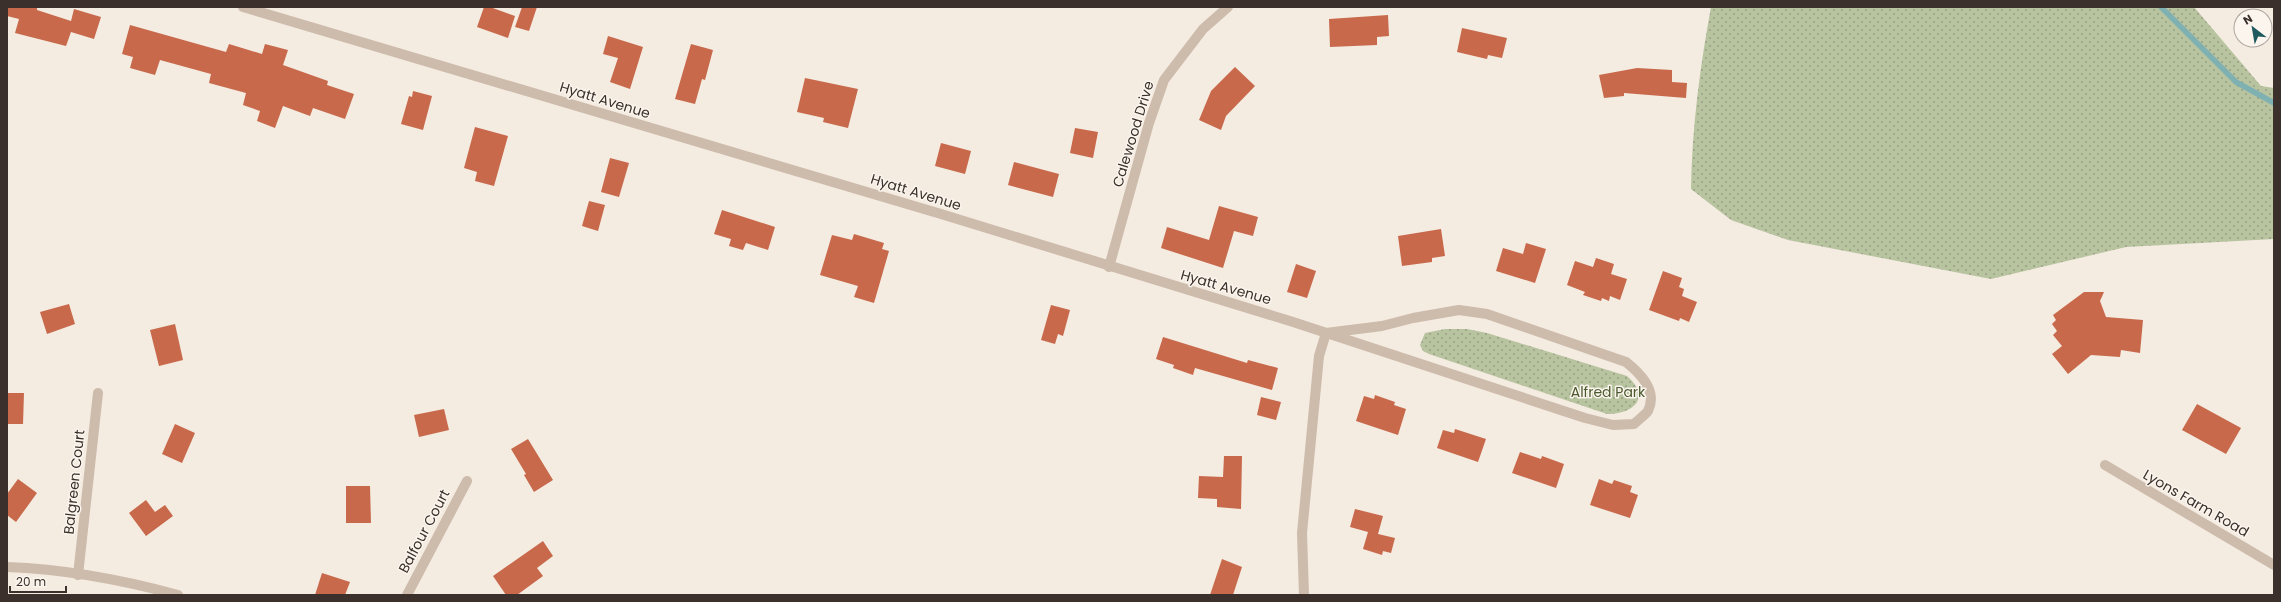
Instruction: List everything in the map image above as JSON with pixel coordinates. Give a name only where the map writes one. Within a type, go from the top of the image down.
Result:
[{"type":"street","name":"Hyatt Avenue","points":[[243,7],[933,211],[1109,267],[1326,333]]},
{"type":"street","name":"Calewood Drive","points":[[1109,267],[1149,123],[1164,80],[1203,29],[1228,7]]},
{"type":"street","points":[[1459,310],[1487,314],[1626,362],[1642,374],[1651,395],[1648,411],[1634,424],[1613,425],[1326,333],[1382,326],[1432,314],[1459,310]]},
{"type":"street","points":[[1304,595],[1302,533],[1319,356],[1326,333]]},
{"type":"street","name":"Balgreen Court","points":[[78,575],[98,393]]},
{"type":"street","name":"Lyons Farm Road","points":[[2105,466],[2274,565]]},
{"type":"street","name":"Balfour Court","points":[[407,595],[467,481]]},
{"type":"street","points":[[7,567],[32,568],[78,575],[144,586],[178,595]]},
{"type":"green space","points":[[1711,7],[2194,7],[2261,86],[2274,88],[2274,239],[2126,247],[1991,279],[1788,240],[1731,220],[1691,189],[1697,97]]},
{"type":"green space","name":"Alfred Park","points":[[1445,329],[1467,329],[1487,333],[1627,376],[1638,391],[1639,398],[1631,408],[1625,411],[1607,414],[1423,351],[1420,345],[1425,333]]},
{"type":"building","points":[[7,7],[37,7],[37,10],[71,21],[74,9],[101,17],[94,39],[71,32],[66,46],[15,33],[19,19],[7,16]]},
{"type":"building","points":[[484,7],[490,7],[515,16],[508,38],[477,27]]},
{"type":"building","points":[[522,7],[537,7],[529,31],[515,27]]},
{"type":"building","points":[[1388,15],[1389,36],[1377,37],[1377,45],[1330,47],[1329,19]]},
{"type":"building","points":[[130,25],[226,52],[229,44],[262,54],[265,44],[288,50],[283,65],[328,81],[327,85],[354,94],[345,119],[313,108],[310,116],[283,106],[275,128],[257,121],[260,111],[243,105],[246,93],[209,83],[211,74],[160,60],[155,75],[130,68],[133,57],[122,54]]},
{"type":"building","points":[[1462,28],[1507,38],[1502,58],[1488,55],[1487,59],[1457,52]]},
{"type":"building","points":[[608,36],[643,47],[630,89],[610,82],[618,58],[603,54]]},
{"type":"building","points":[[691,44],[713,50],[705,80],[702,79],[695,104],[675,99]]},
{"type":"building","points":[[1235,67],[1255,86],[1226,116],[1221,130],[1199,120],[1211,91]]},
{"type":"building","points":[[1637,68],[1672,70],[1672,82],[1687,83],[1686,98],[1624,93],[1624,96],[1604,98],[1599,75]]},
{"type":"building","points":[[805,78],[858,89],[848,128],[823,122],[824,118],[797,112]]},
{"type":"building","points":[[413,91],[432,96],[423,130],[401,124],[409,96],[412,97]]},
{"type":"building","points":[[475,127],[508,136],[494,186],[475,181],[477,172],[464,168]]},
{"type":"building","points":[[1075,128],[1098,132],[1093,158],[1070,153]]},
{"type":"building","points":[[941,143],[971,151],[965,174],[935,166]]},
{"type":"building","points":[[610,158],[629,163],[619,197],[601,192]]},
{"type":"building","points":[[1014,162],[1059,174],[1053,197],[1008,185]]},
{"type":"building","points":[[589,201],[605,205],[598,231],[582,226]]},
{"type":"building","points":[[1219,206],[1258,217],[1253,236],[1234,231],[1223,268],[1161,248],[1167,227],[1209,240]]},
{"type":"building","points":[[722,210],[775,227],[768,250],[746,243],[743,250],[729,246],[731,239],[714,234]]},
{"type":"building","points":[[1441,229],[1445,256],[1432,258],[1432,262],[1402,266],[1398,236]]},
{"type":"building","points":[[854,234],[884,243],[882,249],[889,251],[874,303],[854,297],[858,286],[820,275],[832,235],[852,240]]},
{"type":"building","points":[[1526,243],[1546,249],[1535,283],[1496,271],[1503,248],[1523,254]]},
{"type":"building","points":[[1596,258],[1614,264],[1611,274],[1627,279],[1620,300],[1610,296],[1609,301],[1602,298],[1601,301],[1583,295],[1585,292],[1567,285],[1575,261],[1593,267]]},
{"type":"building","points":[[1296,264],[1316,271],[1307,298],[1287,292]]},
{"type":"building","points":[[1663,271],[1682,278],[1679,287],[1684,289],[1682,296],[1697,302],[1689,322],[1680,318],[1679,321],[1649,310]]},
{"type":"building","points":[[2084,292],[2104,292],[2100,301],[2106,317],[2143,320],[2140,353],[2121,350],[2120,357],[2091,355],[2068,374],[2052,354],[2062,346],[2053,335],[2057,331],[2052,324],[2056,320],[2053,315]]},
{"type":"building","points":[[69,304],[75,324],[47,334],[40,312]]},
{"type":"building","points":[[1051,305],[1070,310],[1063,336],[1058,334],[1055,344],[1041,340]]},
{"type":"building","points":[[175,324],[183,360],[159,366],[150,330]]},
{"type":"building","points":[[1163,337],[1247,363],[1248,360],[1278,368],[1272,390],[1195,368],[1193,375],[1173,368],[1174,365],[1156,359]]},
{"type":"building","points":[[7,393],[24,393],[23,424],[7,424]]},
{"type":"building","points":[[1375,395],[1395,402],[1394,405],[1406,409],[1398,435],[1356,421],[1364,396],[1374,399]]},
{"type":"building","points":[[1261,397],[1281,402],[1276,420],[1257,415]]},
{"type":"building","points":[[2197,404],[2241,428],[2226,454],[2182,430]]},
{"type":"building","points":[[444,409],[449,430],[419,437],[414,415]]},
{"type":"building","points":[[175,424],[195,433],[182,463],[162,454]]},
{"type":"building","points":[[1455,429],[1486,439],[1478,462],[1437,448],[1443,430],[1454,433]]},
{"type":"building","points":[[528,439],[553,480],[534,492],[524,475],[526,474],[511,449]]},
{"type":"building","points":[[1520,452],[1541,459],[1542,456],[1564,464],[1556,488],[1512,473]]},
{"type":"building","points":[[1224,456],[1242,456],[1241,509],[1217,507],[1217,499],[1198,498],[1199,476],[1223,477]]},
{"type":"building","points":[[18,479],[37,493],[16,522],[7,515],[7,494]]},
{"type":"building","points":[[1599,479],[1612,484],[1614,480],[1632,486],[1630,492],[1638,495],[1630,518],[1590,505]]},
{"type":"building","points":[[346,486],[370,486],[371,523],[346,523]]},
{"type":"building","points":[[146,500],[155,512],[165,505],[173,516],[146,536],[129,513]]},
{"type":"building","points":[[1355,509],[1383,516],[1378,534],[1395,538],[1391,553],[1383,551],[1382,555],[1363,549],[1368,532],[1350,527]]},
{"type":"building","points":[[543,541],[553,556],[537,568],[543,576],[517,595],[506,595],[493,576]]},
{"type":"building","points":[[1222,559],[1242,567],[1233,595],[1210,595]]},
{"type":"building","points":[[322,573],[350,582],[345,595],[315,595]]},
{"type":"waterway","points":[[2161,7],[2236,82],[2274,103]]}]
